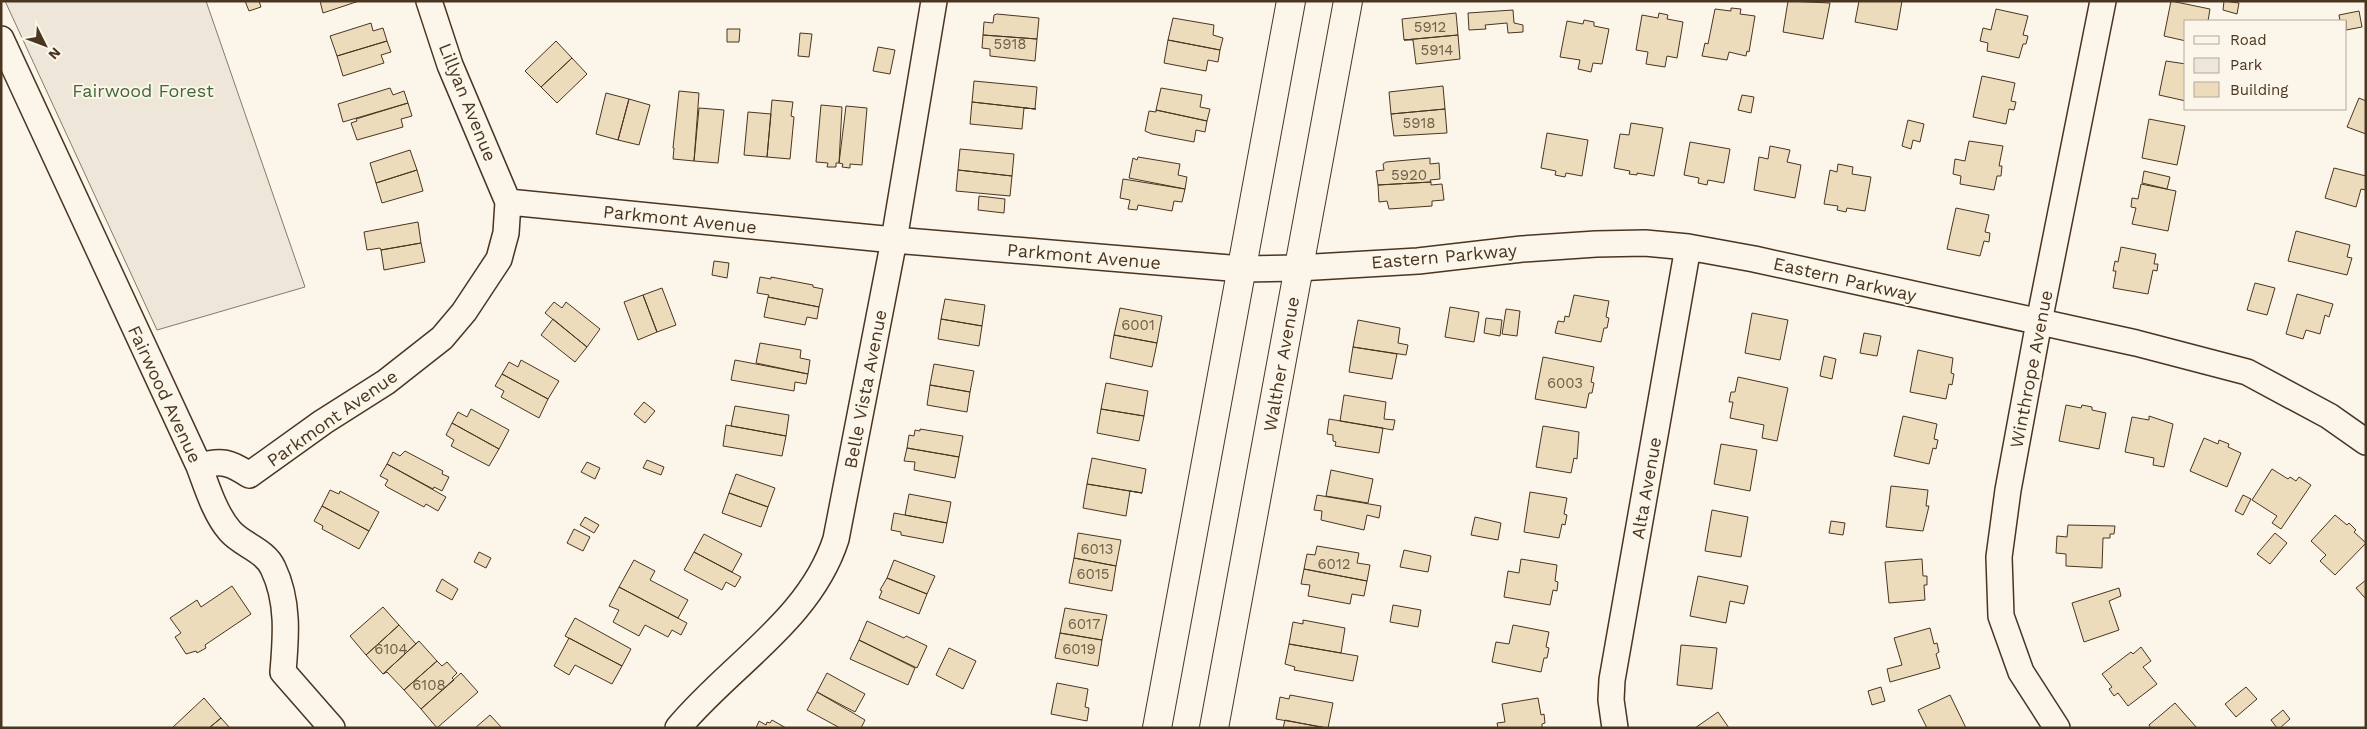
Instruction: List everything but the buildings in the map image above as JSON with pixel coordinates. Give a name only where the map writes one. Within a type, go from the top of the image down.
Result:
[{"type":"main road","points":[[1157,728],[1291,1]]},
{"type":"main road","name":"Walther Avenue","points":[[1214,728],[1348,1]]},
{"type":"street","name":"Lillyan Avenue","points":[[429,1],[450,65],[508,202]]},
{"type":"street","name":"Belle Vista Avenue","points":[[681,724],[771,637],[808,594],[830,559],[836,539],[894,240],[934,1]]},
{"type":"street","name":"Winthrope Avenue","points":[[2057,728],[2021,672],[2001,616],[1999,558],[2008,490],[2039,322],[2103,1]]},
{"type":"street","name":"Fairwood Avenue","points":[[1,39],[199,466],[209,493],[230,531],[265,556],[273,567],[285,601],[286,631],[283,672],[332,728]]},
{"type":"street","name":"Parkmont Avenue","points":[[199,466],[217,461],[234,465],[249,475],[323,422],[386,382],[442,338],[464,312],[499,258],[506,233],[508,202],[894,240],[1242,269],[1298,268]]},
{"type":"street","name":"Eastern Parkway","points":[[1298,268],[1418,261],[1522,249],[1596,244],[1645,243],[1688,248],[1754,259],[2136,343],[2247,372],[2364,434]]},
{"type":"street","name":"Alta Avenue","points":[[1615,728],[1611,700],[1612,680],[1688,248]]},
{"type":"green space","name":"Fairwood Forest","points":[[5,1],[206,1],[305,287],[157,330]]}]
